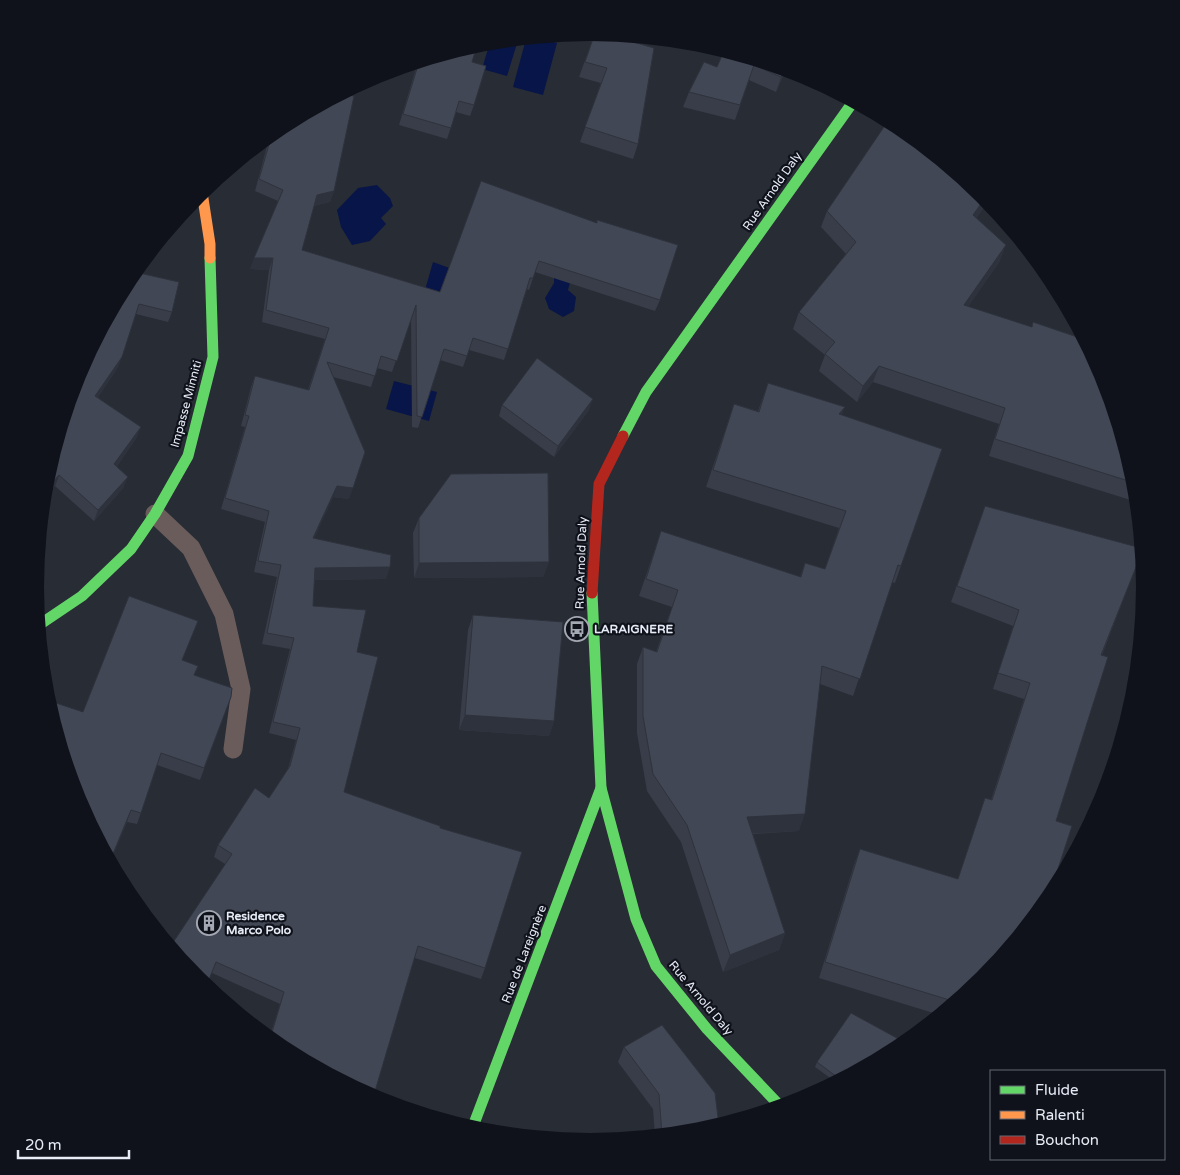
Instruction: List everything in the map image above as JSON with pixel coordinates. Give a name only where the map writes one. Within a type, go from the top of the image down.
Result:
[{"type":"street","name":"Rue Arnold Daly","points":[[776,1101],[708,1029],[656,966],[636,919],[601,788],[592,589],[598,484],[646,392],[849,107]]},
{"type":"street","name":"Impasse Minniti","points":[[45,621],[82,596],[131,549],[155,514],[188,456],[213,357],[210,244],[203,202]]},
{"type":"street","name":"Rue de Lareignère","points":[[475,1121],[601,788]]},
{"type":"lane","points":[[155,514],[191,548],[224,614],[241,689],[233,748]]},
{"type":"shaded area","points":[[557,43],[543,95],[513,87],[524,45]]},
{"type":"shaded area","points":[[516,46],[507,76],[482,69],[487,51]]},
{"type":"shaded area","points":[[377,185],[390,198],[393,206],[381,218],[386,224],[370,241],[352,245],[341,227],[337,210],[358,188]]},
{"type":"shaded area","points":[[433,262],[485,281],[470,304],[425,290]]},
{"type":"shaded area","points":[[554,267],[572,275],[568,290],[576,297],[574,311],[563,317],[549,309],[545,298],[554,283]]},
{"type":"shaded area","points":[[394,381],[437,392],[429,421],[386,409]]},
{"type":"building","points":[[592,41],[626,42],[654,48],[638,144],[585,127],[607,68],[585,62]]},
{"type":"building","points":[[474,54],[472,62],[486,66],[474,105],[459,101],[451,128],[403,114],[417,69]]},
{"type":"building","points":[[721,58],[754,66],[740,105],[689,92],[704,62],[717,67]]},
{"type":"building","points":[[353,96],[334,191],[317,195],[302,250],[440,292],[481,181],[597,223],[597,220],[678,245],[660,300],[539,261],[533,278],[530,278],[508,349],[473,338],[467,356],[444,349],[422,417],[417,416],[416,305],[397,361],[381,356],[375,376],[327,362],[365,452],[353,488],[337,486],[313,538],[391,555],[390,567],[315,568],[313,606],[366,610],[357,652],[378,657],[344,792],[440,826],[440,828],[522,852],[485,968],[418,946],[376,1090],[317,1061],[272,1032],[284,992],[216,962],[209,979],[174,941],[232,854],[218,845],[255,788],[269,798],[290,766],[300,728],[273,722],[294,638],[267,633],[281,565],[258,561],[269,511],[225,498],[249,416],[245,415],[255,376],[309,390],[329,328],[266,310],[273,258],[254,258],[283,190],[259,179],[269,146],[317,114]]},
{"type":"building","points":[[884,127],[923,154],[950,177],[980,205],[973,215],[1006,245],[964,305],[1032,327],[1033,322],[1075,336],[1095,378],[1118,446],[1126,480],[995,439],[1005,408],[879,366],[863,386],[825,354],[835,342],[799,312],[856,242],[827,211]]},
{"type":"building","points":[[143,274],[179,282],[172,312],[139,304],[122,357],[95,396],[141,427],[114,464],[128,477],[98,510],[59,475],[54,481],[62,446],[85,378],[117,314]]},
{"type":"building","points":[[537,358],[593,399],[558,446],[502,405]]},
{"type":"building","points":[[768,383],[845,407],[839,414],[942,449],[901,566],[898,565],[860,679],[822,666],[805,814],[747,817],[785,933],[730,955],[687,825],[653,774],[643,716],[643,647],[657,652],[678,590],[646,579],[661,531],[801,577],[805,563],[825,569],[846,511],[713,470],[734,404],[759,412]]},
{"type":"building","points":[[548,473],[549,562],[419,563],[419,518],[451,474]]},
{"type":"building","points":[[985,506],[1135,546],[1135,568],[1101,655],[1108,657],[1056,821],[1072,826],[1058,869],[1044,891],[1001,948],[948,1000],[825,962],[860,849],[958,879],[985,798],[992,800],[1030,683],[998,673],[1019,610],[957,586]]},
{"type":"building","points":[[129,596],[198,621],[182,660],[198,666],[194,675],[232,688],[231,697],[204,768],[161,753],[141,813],[131,810],[113,854],[85,797],[62,729],[56,703],[83,712]]},
{"type":"building","points":[[473,615],[563,622],[554,721],[465,715]]},
{"type":"building","points":[[851,1013],[898,1039],[863,1061],[835,1075],[817,1062]]},
{"type":"building","points":[[662,1025],[715,1093],[718,1118],[662,1129],[659,1094],[624,1047]]},
{"type":"traffic: fast","points":[[623,436],[646,392],[849,107]]},
{"type":"traffic: fast","points":[[45,621],[82,596],[131,549],[155,514],[188,456],[213,357],[210,258]]},
{"type":"traffic: fast","points":[[592,593],[601,788],[636,919],[656,966],[707,1029],[776,1101]]},
{"type":"traffic: fast","points":[[475,1121],[601,788]]},
{"type":"traffic: slow","points":[[203,202],[210,244],[210,258]]},
{"type":"traffic: jam","points":[[592,593],[599,484],[623,436]]},
{"type":"place","name":"LARAIGNERE","points":[[577,629]]},
{"type":"place","name":"Residence Marco Polo","points":[[209,923]]}]
